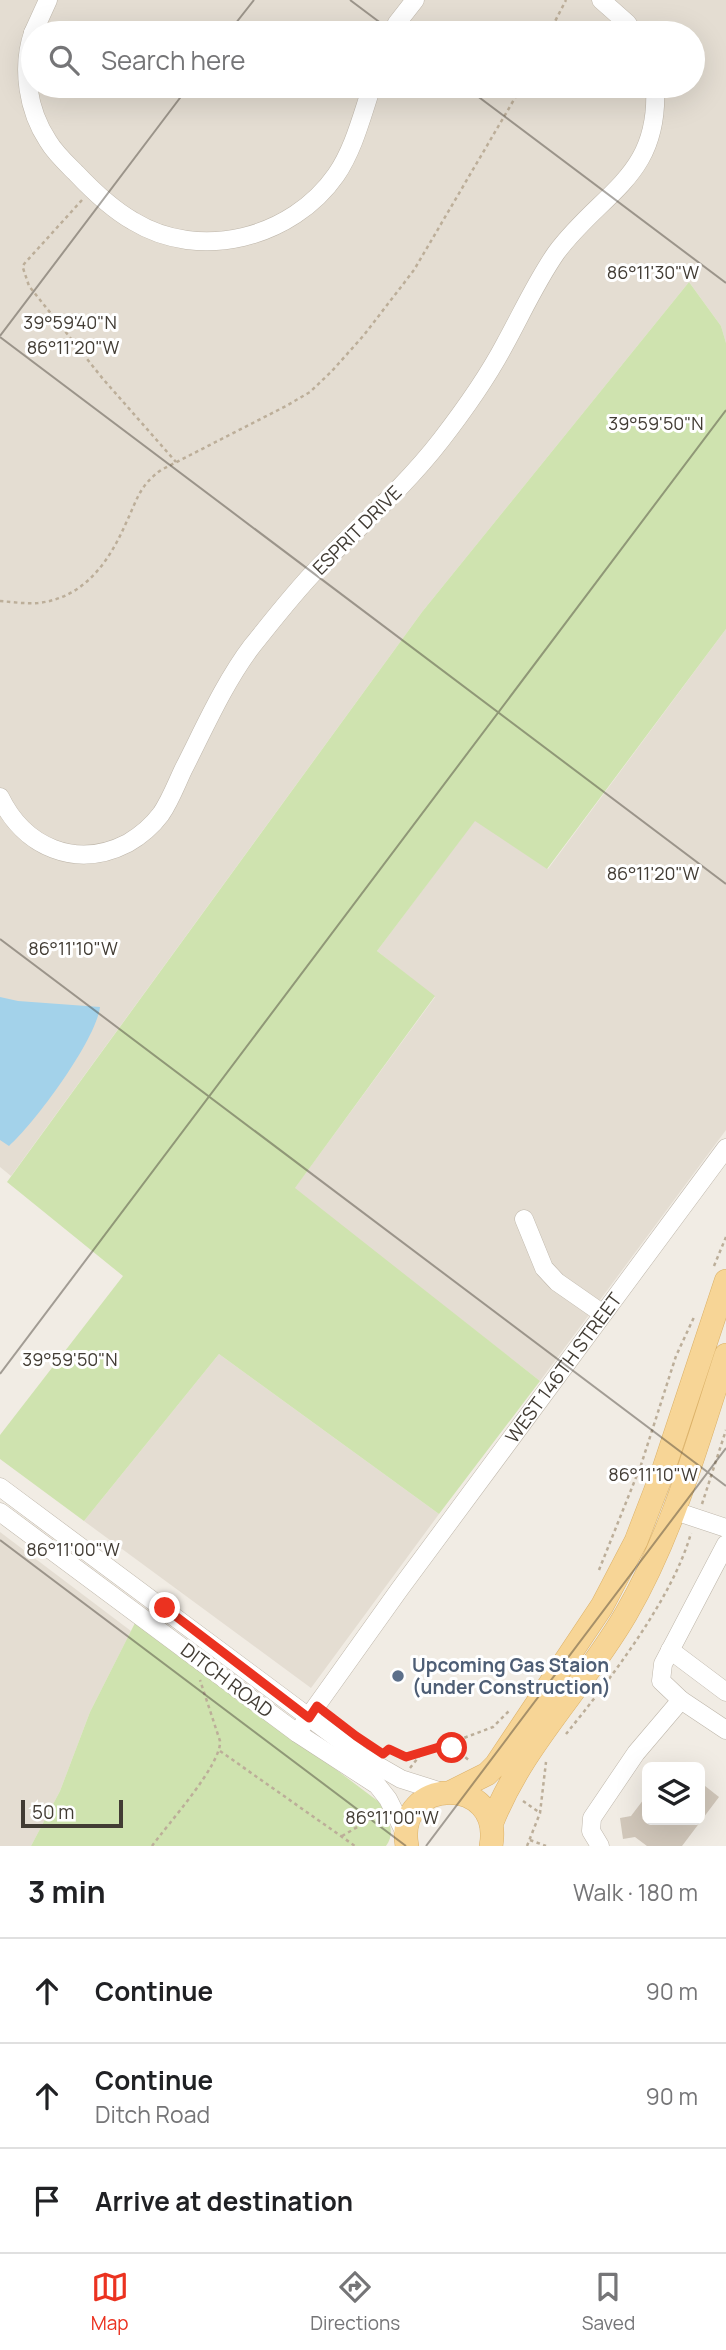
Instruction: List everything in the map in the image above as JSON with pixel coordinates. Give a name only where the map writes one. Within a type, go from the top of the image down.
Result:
[{"type":"main road","points":[[405,1841],[408,1821],[423,1800],[487,1774],[496,1765],[612,1588],[651,1504],[720,1274]]},
{"type":"main road","points":[[494,1837],[518,1768],[596,1659],[630,1607],[652,1565],[675,1511],[726,1355]]},
{"type":"main road","points":[[446,1792],[464,1794],[477,1801],[486,1812],[494,1837]]},
{"type":"street","points":[[38,21],[48,0]]},
{"type":"street","points":[[399,21],[415,0]]},
{"type":"street","points":[[601,0],[625,21]]},
{"type":"street","points":[[31,98],[36,117],[54,149],[92,189],[133,221],[166,235],[210,242],[237,240],[258,234],[281,224],[320,195],[348,155],[368,98]]},
{"type":"street","name":"ESPRIT DRIVE","points":[[0,797],[9,816],[34,840],[70,853],[107,852],[147,830],[161,814],[217,703],[250,650],[283,606],[316,570],[414,474],[478,390],[536,283],[558,251],[633,172],[647,149],[654,127],[655,98]]},
{"type":"street","name":"WEST 146TH STREET","points":[[297,1733],[399,1590],[726,1148]]},
{"type":"street","points":[[524,1219],[544,1268],[557,1282],[603,1314]]},
{"type":"street","name":"DITCH ROAD","points":[[0,1487],[374,1765],[401,1779],[446,1792]]},
{"type":"street","name":"DITCH ROAD","points":[[0,1511],[297,1733],[377,1785],[388,1799],[405,1841]]},
{"type":"street","points":[[675,1511],[726,1528]]},
{"type":"street","points":[[724,1553],[663,1664],[661,1681],[681,1700],[726,1730]]},
{"type":"street","points":[[670,1650],[726,1692]]},
{"type":"street","points":[[600,1846],[591,1831],[592,1818],[636,1753],[681,1700]]},
{"type":"path","points":[[555,21],[566,0]]},
{"type":"path","points":[[0,601],[38,603],[76,591],[92,578],[108,558],[145,483],[161,470],[310,392],[332,371],[364,335],[414,270],[515,98]]},
{"type":"path","points":[[92,189],[27,258],[23,268],[25,277],[29,286],[103,379],[176,462]]},
{"type":"path","points":[[720,1274],[726,1237]]},
{"type":"path","points":[[596,1578],[641,1465],[676,1356],[697,1310]]},
{"type":"path","points":[[703,1501],[726,1430]]},
{"type":"path","points":[[560,1741],[592,1703],[638,1636],[675,1574],[690,1535]]},
{"type":"path","points":[[152,1846],[204,1777],[220,1751],[218,1732],[197,1674]]},
{"type":"path","points":[[383,1754],[389,1749],[406,1757],[421,1754],[493,1727],[515,1702]]},
{"type":"path","points":[[449,1744],[476,1766]]},
{"type":"path","points":[[220,1751],[355,1846]]},
{"type":"path","points":[[408,1771],[421,1754]]},
{"type":"path","points":[[527,1846],[540,1813],[546,1762]]},
{"type":"path","points":[[516,1796],[540,1813]]},
{"type":"path","points":[[342,1836],[366,1822],[383,1806]]},
{"type":"path","points":[[530,1839],[546,1846]]},
{"type":"shaded area","points":[[0,0],[726,0],[726,343],[721,326],[689,282],[422,612],[11,1176],[0,1167]]},
{"type":"shaded area","points":[[726,629],[726,1130],[540,1381],[294,1189],[435,997],[377,951],[475,820],[548,869]]},
{"type":"shaded area","points":[[219,1354],[439,1514],[311,1688],[84,1521]]},
{"type":"shaded area","points":[[0,1532],[131,1631],[90,1712],[60,1791],[31,1846],[0,1846]]},
{"type":"green space","points":[[689,282],[721,326],[726,343],[726,629],[547,869],[475,821],[377,951],[435,996],[295,1188],[540,1381],[439,1514],[219,1354],[84,1521],[0,1459],[0,1435],[123,1276],[7,1182],[422,612]]},
{"type":"green space","points":[[137,1619],[379,1802],[391,1829],[386,1846],[31,1846],[60,1791],[90,1712]]},
{"type":"water","points":[[0,997],[18,1001],[100,1007],[88,1039],[63,1080],[34,1119],[9,1146],[0,1140]]},
{"type":"building","points":[[705,1786],[719,1797],[705,1816]]},
{"type":"building","points":[[642,1802],[642,1825],[698,1825],[682,1846],[647,1846],[635,1837],[623,1839],[620,1818],[631,1816]]},
{"type":"place","name":"Upcoming Gas Staion (under Construction)","points":[[398,1676]]},
{"type":"route","points":[[165,1608],[309,1718],[317,1706],[383,1754],[389,1749],[406,1757],[449,1744],[452,1748]]}]
